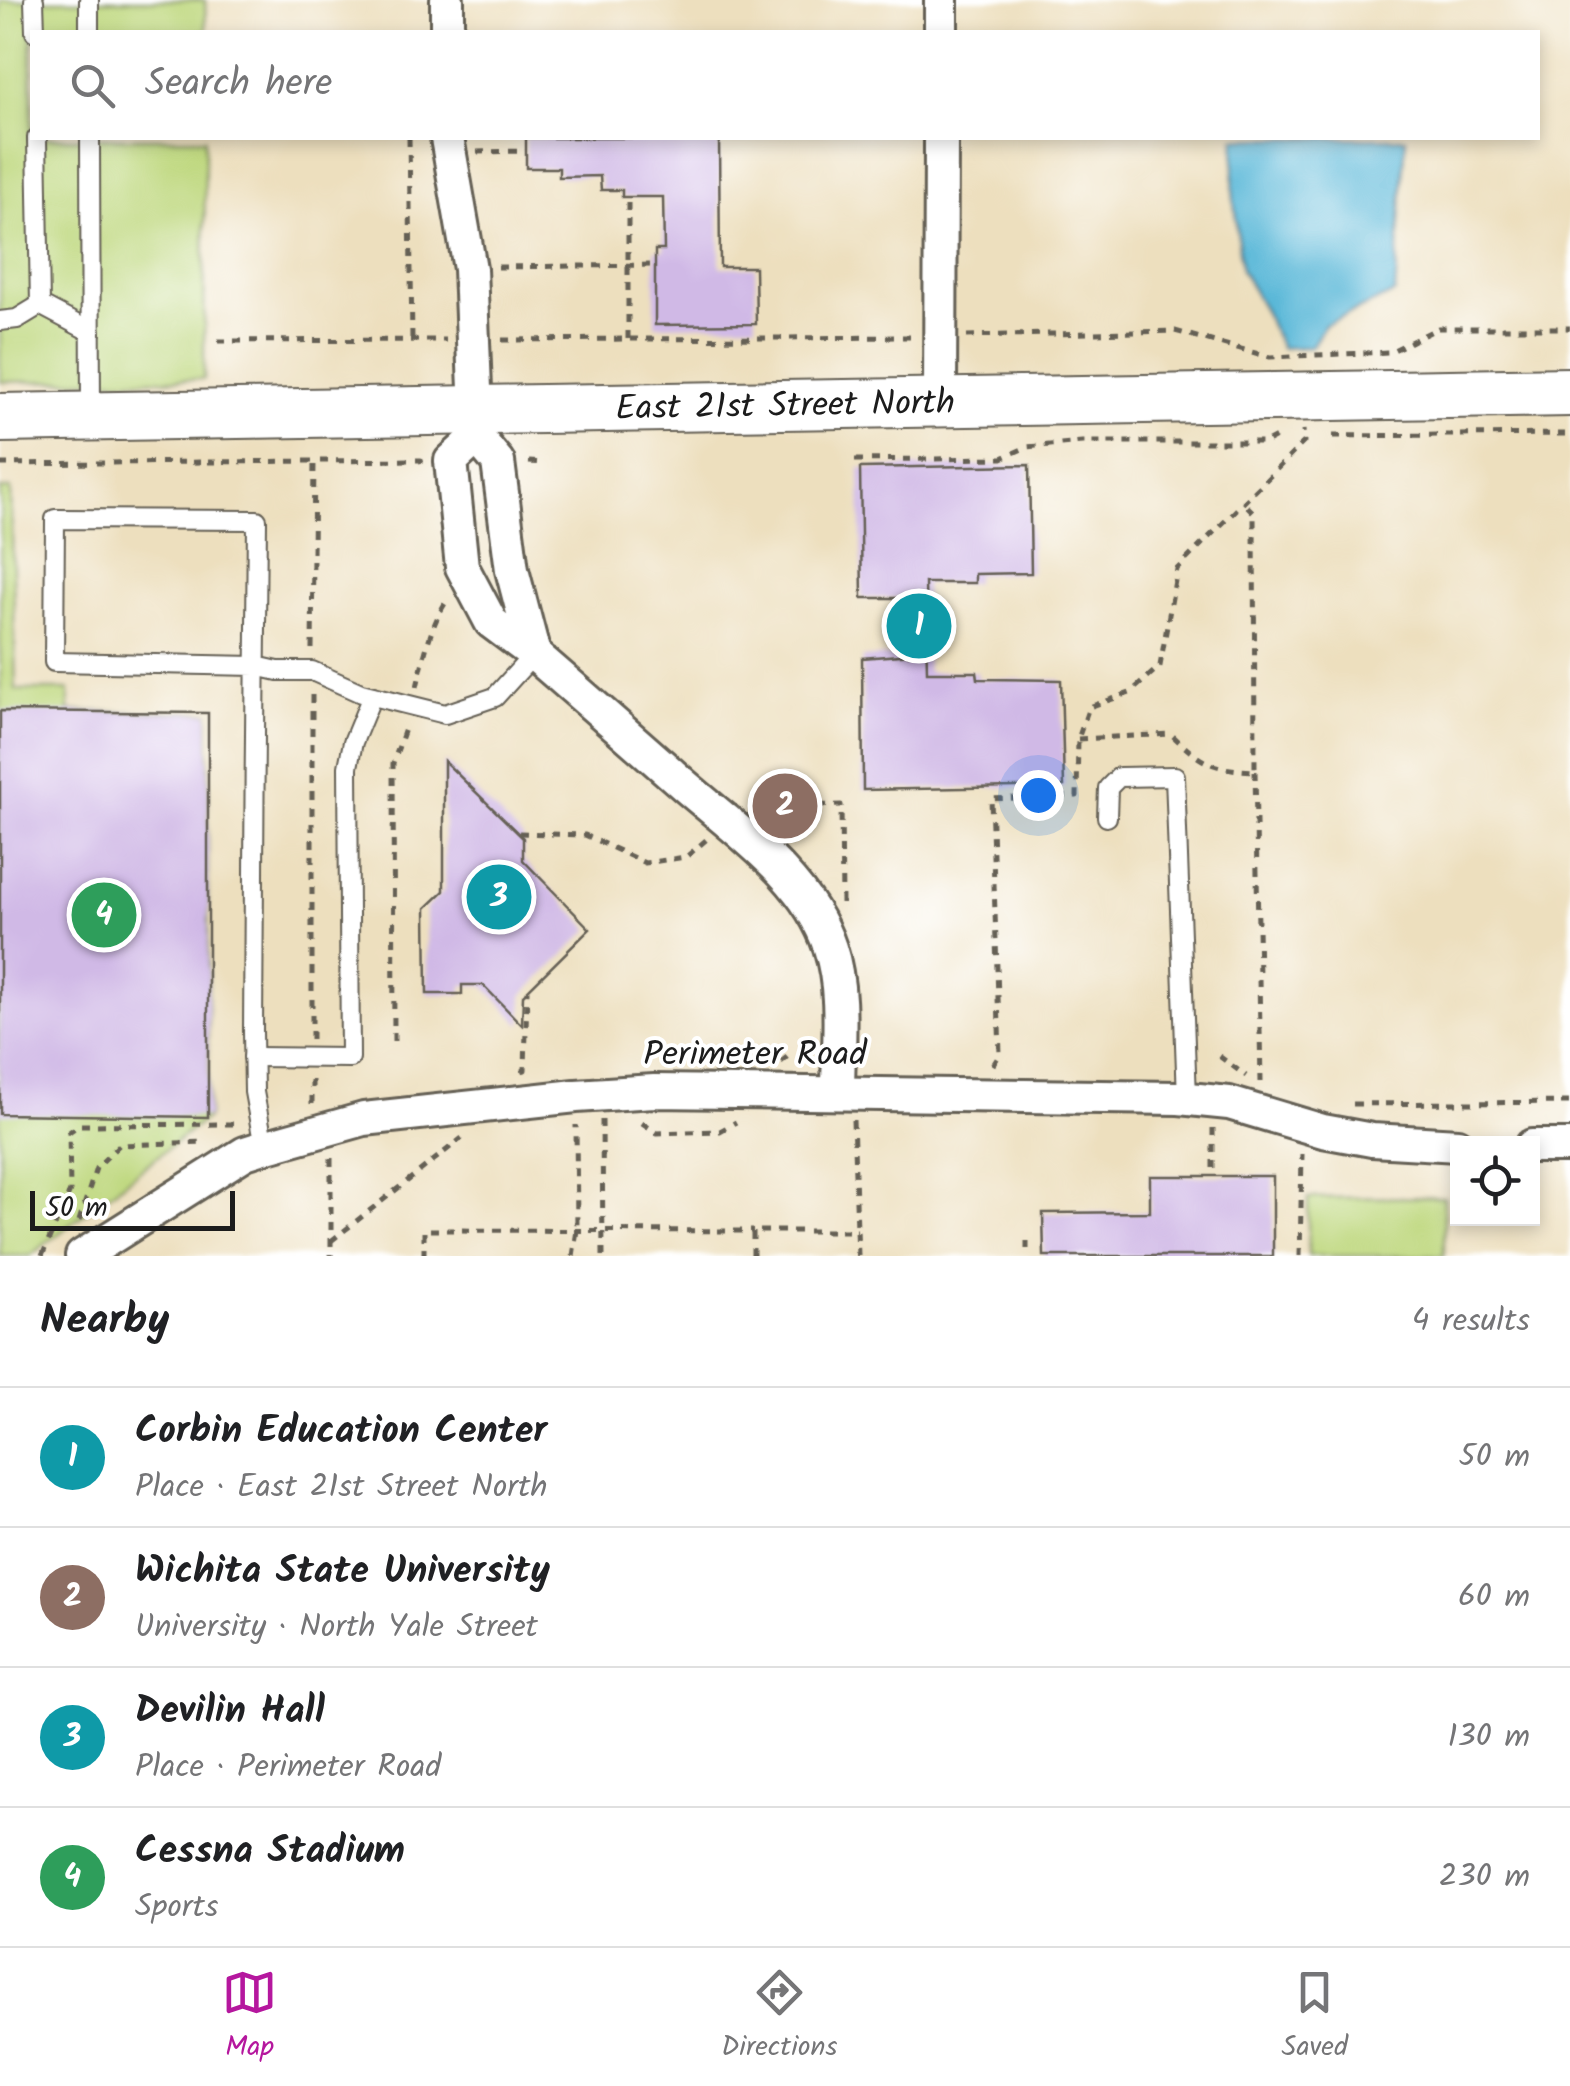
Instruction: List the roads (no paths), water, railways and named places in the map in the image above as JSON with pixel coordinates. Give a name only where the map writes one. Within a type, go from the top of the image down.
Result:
[{"type":"main road","name":"East 21st Street North","points":[[0,418],[478,422],[940,402],[1302,415],[1570,392]]},
{"type":"street","points":[[447,30],[448,0]]},
{"type":"street","points":[[941,0],[941,30]]},
{"type":"street","points":[[447,140],[470,269],[478,422],[498,462],[512,570],[534,654]]},
{"type":"street","points":[[940,402],[941,140]]},
{"type":"street","points":[[478,422],[450,461],[462,566],[491,622],[534,654],[725,821],[778,868],[814,908],[831,950],[846,1105]]},
{"type":"street","name":"Perimeter Road","points":[[82,1256],[246,1153],[254,1136],[576,1096],[654,1091],[846,1105],[1187,1098],[1229,1102],[1372,1140],[1450,1145]]},
{"type":"street","points":[[1540,1146],[1570,1146]]},
{"type":"lane","points":[[34,0],[35,30]]},
{"type":"lane","points":[[89,0],[89,30]]},
{"type":"lane","points":[[37,140],[40,305]]},
{"type":"lane","points":[[90,140],[91,416]]},
{"type":"lane","points":[[0,321],[17,319],[40,305]]},
{"type":"lane","points":[[40,305],[91,332]]},
{"type":"lane","points":[[254,1136],[253,1057],[256,666],[256,520],[56,519],[54,662],[256,666],[278,671],[312,671],[372,696],[446,714],[495,697],[534,654]]},
{"type":"lane","points":[[253,1057],[350,1058],[348,767],[353,742],[372,696]]},
{"type":"lane","points":[[1107,818],[1108,788],[1119,778],[1175,776],[1187,1098]]},
{"type":"water","points":[[1235,140],[1406,140],[1395,293],[1325,325],[1311,347],[1281,348],[1241,270],[1233,191]]},
{"type":"place","name":"Corbin Education Center","points":[[919,626]]},
{"type":"place","name":"Wichita State University","points":[[785,806]]},
{"type":"place","name":"Devilin Hall","points":[[499,897]]},
{"type":"place","name":"Cessna Stadium","points":[[104,915]]}]
